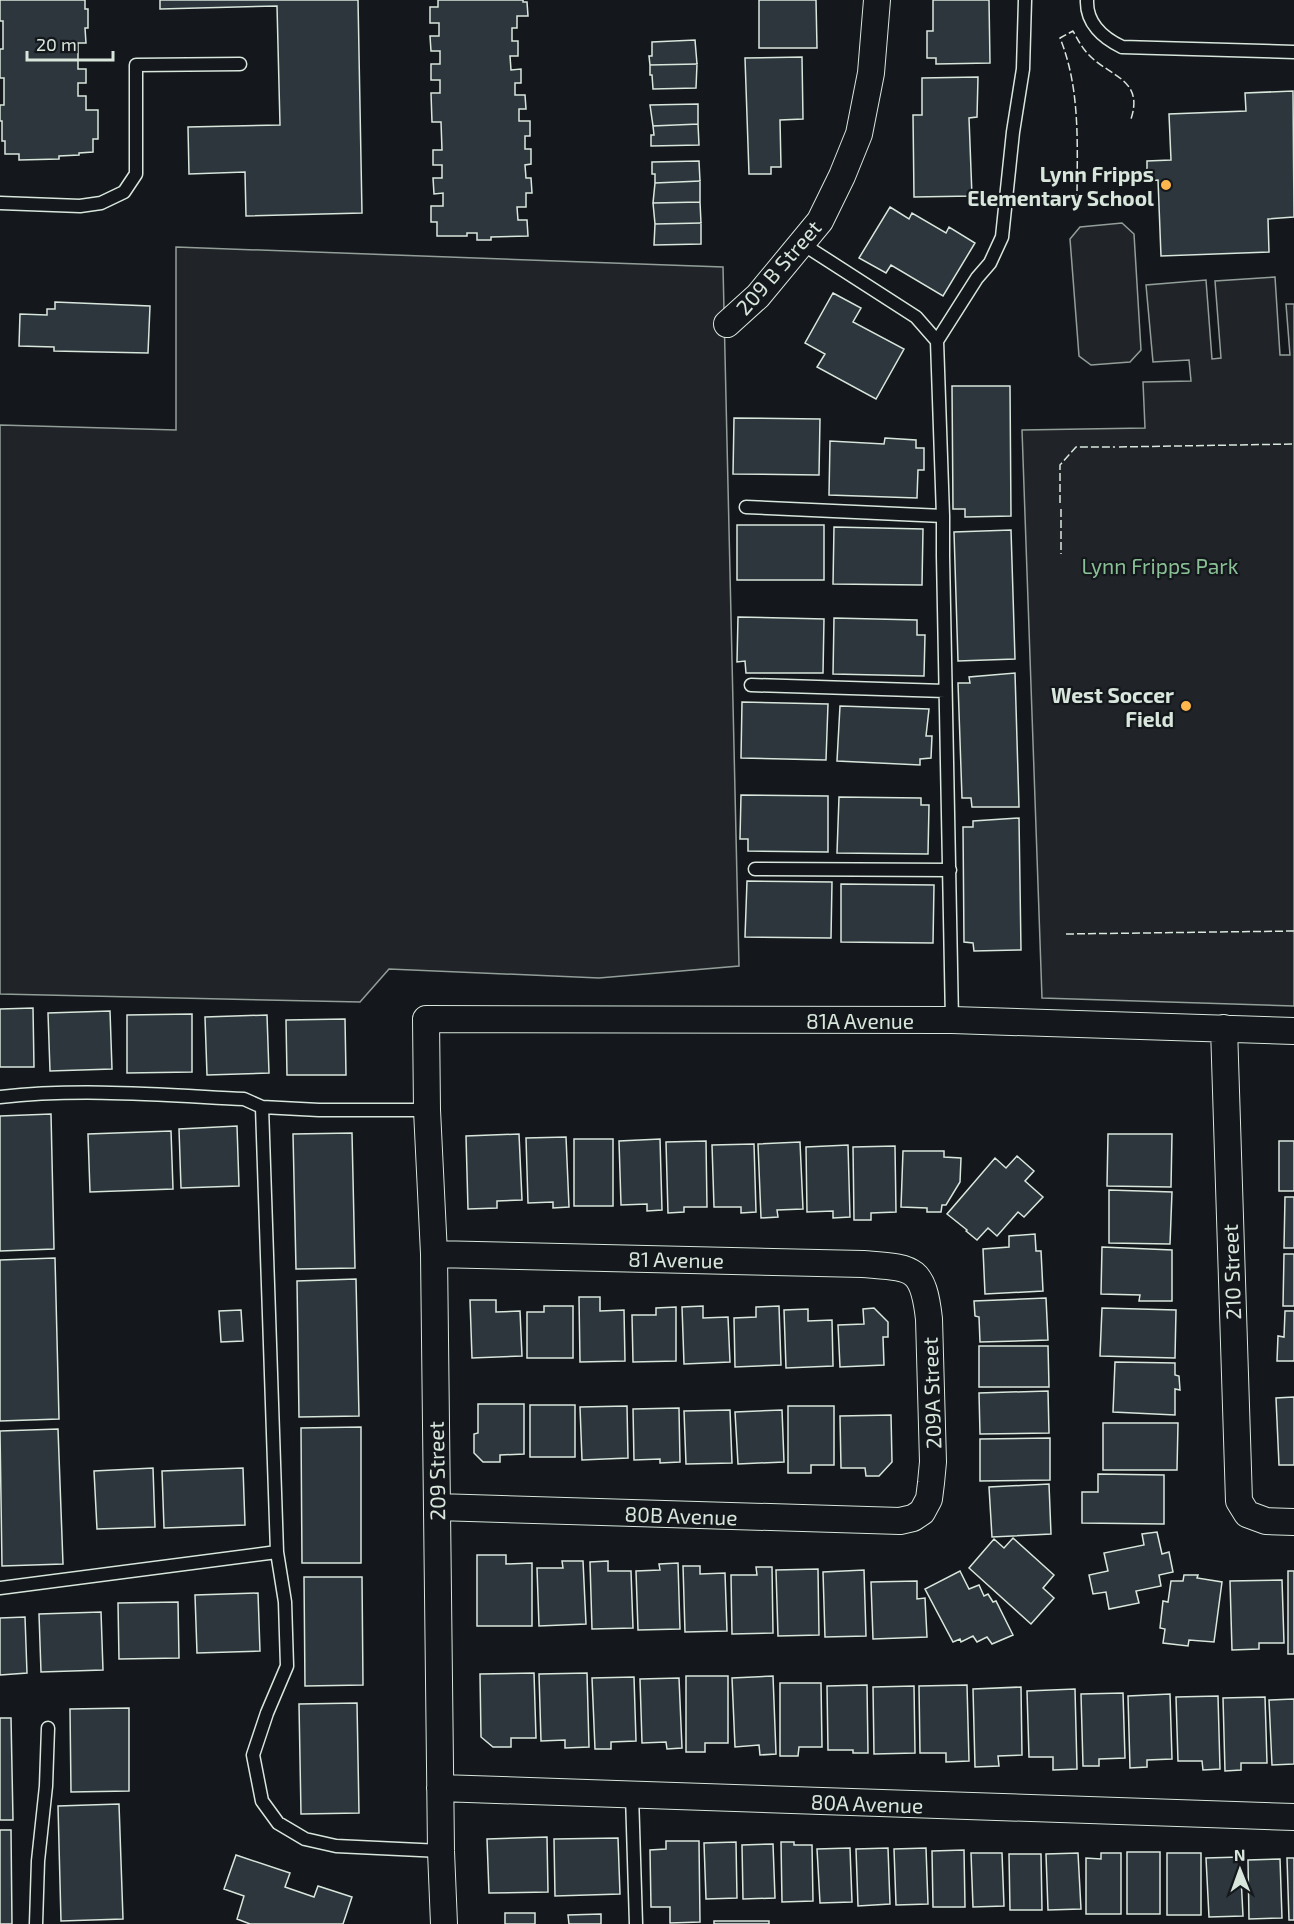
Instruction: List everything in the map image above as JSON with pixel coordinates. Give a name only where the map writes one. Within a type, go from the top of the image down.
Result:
[{"type":"street","name":"209 B Street","points":[[727,324],[758,296],[820,221],[842,176],[860,134],[871,73],[877,0]]},
{"type":"street","name":"81A Avenue","points":[[426,1019],[952,1020],[1294,1031]]},
{"type":"street","name":"209 Street","points":[[426,1019],[427,1110],[434,1254],[440,1788],[444,1924]]},
{"type":"street","name":"210 Street","points":[[1224,1028],[1239,1501],[1247,1514],[1266,1521],[1294,1522]]},
{"type":"street","name":"81 Avenue","points":[[434,1254],[863,1264],[897,1267],[917,1275]]},
{"type":"street","name":"209A Street","points":[[917,1275],[927,1297],[929,1319],[933,1462],[929,1499],[922,1512]]},
{"type":"street","name":"80B Avenue","points":[[437,1507],[873,1521],[900,1521],[913,1518],[922,1512]]},
{"type":"street","name":"80A Avenue","points":[[440,1788],[1294,1817]]},
{"type":"lane","points":[[952,1020],[944,516],[937,341],[977,278],[990,264],[1002,237],[1013,132],[1023,69],[1025,0]]},
{"type":"lane","points":[[1087,0],[1087,8],[1093,25],[1111,42],[1122,47],[1294,52]]},
{"type":"lane","points":[[0,203],[80,206],[101,203],[124,192],[136,174],[136,65],[240,64]]},
{"type":"lane","points":[[801,243],[916,317],[937,341]]},
{"type":"lane","points":[[746,507],[944,516]]},
{"type":"lane","points":[[751,685],[945,692]]},
{"type":"lane","points":[[755,869],[950,870]]},
{"type":"lane","points":[[0,1097],[95,1092],[244,1099],[262,1107],[319,1110],[427,1110]]},
{"type":"lane","points":[[262,1107],[277,1552],[285,1602],[287,1666],[267,1713],[253,1755],[262,1801],[278,1823],[305,1839],[336,1846],[441,1851]]},
{"type":"lane","points":[[0,1588],[277,1552]]},
{"type":"lane","points":[[36,1924],[38,1861],[48,1728]]},
{"type":"lane","points":[[632,1795],[636,1924]]},
{"type":"green space","points":[[1122,223],[1134,234],[1141,350],[1130,362],[1091,365],[1079,356],[1070,239],[1080,227]]},
{"type":"green space","points":[[176,247],[723,267],[739,966],[599,978],[389,969],[360,1002],[0,994],[0,425],[176,430]]},
{"type":"green space","name":"Lynn Fripps Park","points":[[1275,277],[1280,355],[1290,355],[1286,304],[1294,304],[1294,1006],[1042,998],[1022,430],[1145,428],[1143,382],[1191,381],[1189,360],[1153,362],[1146,285],[1206,280],[1212,359],[1221,358],[1215,281]]},
{"type":"building","points":[[0,0],[85,0],[85,9],[88,9],[88,28],[85,28],[86,43],[78,43],[78,69],[86,69],[86,83],[78,83],[78,96],[86,96],[86,110],[98,110],[98,139],[93,139],[93,152],[59,156],[59,159],[19,160],[19,154],[5,154],[5,141],[2,141],[2,121],[0,121],[0,105],[4,105],[4,78],[0,78],[3,21],[0,21]]},
{"type":"building","points":[[160,0],[358,0],[362,213],[246,216],[245,172],[189,174],[188,127],[280,125],[277,6],[160,9]]},
{"type":"building","points":[[438,0],[523,0],[527,2],[528,16],[517,16],[517,28],[512,28],[512,41],[518,41],[518,56],[510,56],[511,70],[521,69],[521,83],[515,83],[515,95],[525,95],[526,109],[519,109],[519,121],[530,121],[530,136],[525,136],[525,149],[531,149],[531,164],[525,165],[526,178],[531,178],[532,193],[526,193],[526,207],[517,207],[518,220],[527,220],[528,236],[491,237],[491,240],[477,240],[477,233],[467,233],[467,236],[437,236],[437,222],[431,222],[431,206],[443,206],[443,193],[434,194],[433,178],[442,178],[442,165],[433,165],[433,150],[442,150],[441,122],[432,122],[431,93],[440,93],[440,80],[431,80],[431,64],[440,64],[440,51],[431,51],[430,36],[439,36],[439,23],[430,23],[430,7],[438,7]]},
{"type":"building","points":[[759,0],[816,0],[817,48],[759,48]]},
{"type":"building","points":[[933,0],[989,0],[990,63],[936,64],[936,58],[927,58],[927,31],[933,31]]},
{"type":"building","points":[[695,40],[697,64],[650,65],[652,42]]},
{"type":"building","points":[[802,57],[803,119],[780,120],[781,167],[771,167],[771,174],[749,174],[745,58]]},
{"type":"building","points":[[697,64],[696,88],[653,89],[650,65]]},
{"type":"building","points":[[978,77],[977,117],[969,118],[972,196],[914,197],[913,115],[922,115],[922,78]]},
{"type":"building","points":[[1293,91],[1294,217],[1268,219],[1269,252],[1161,256],[1158,180],[1147,181],[1147,161],[1171,160],[1169,114],[1246,111],[1245,93]]},
{"type":"building","points":[[698,104],[698,124],[653,126],[650,105]]},
{"type":"building","points":[[698,124],[699,145],[651,146],[651,135],[654,135],[653,126]]},
{"type":"building","points":[[699,161],[700,181],[655,183],[652,162]]},
{"type":"building","points":[[700,181],[700,202],[653,203],[655,183]]},
{"type":"building","points":[[700,202],[701,223],[655,224],[653,203]]},
{"type":"building","points":[[890,207],[909,219],[912,213],[946,233],[949,227],[975,243],[943,296],[891,265],[886,273],[859,258]]},
{"type":"building","points":[[701,223],[701,244],[654,245],[655,224]]},
{"type":"building","points":[[833,293],[861,308],[853,322],[904,349],[876,399],[817,367],[825,354],[805,343]]},
{"type":"building","points":[[55,302],[150,306],[148,353],[54,351],[54,347],[19,346],[20,314],[47,315],[47,309],[55,309]]},
{"type":"building","points":[[952,386],[1010,386],[1011,516],[965,517],[965,509],[953,509]]},
{"type":"building","points":[[734,418],[820,419],[819,475],[733,474]]},
{"type":"building","points":[[885,438],[916,440],[916,448],[924,448],[924,470],[918,470],[917,498],[829,495],[830,441],[884,444]]},
{"type":"building","points":[[737,525],[824,525],[824,580],[737,580]]},
{"type":"building","points":[[834,527],[923,529],[922,585],[833,584]]},
{"type":"building","points":[[1011,530],[1015,659],[958,661],[954,532]]},
{"type":"building","points":[[738,617],[824,619],[823,673],[746,673],[745,661],[737,662]]},
{"type":"building","points":[[834,618],[917,620],[917,635],[925,635],[924,676],[833,674]]},
{"type":"building","points":[[1015,673],[1019,807],[972,807],[971,798],[962,798],[958,683],[970,683],[969,677]]},
{"type":"building","points":[[742,702],[828,704],[826,760],[741,758]]},
{"type":"building","points":[[840,706],[929,709],[926,736],[932,736],[931,758],[920,759],[920,765],[837,761]]},
{"type":"building","points":[[741,795],[828,796],[828,852],[748,851],[748,839],[740,839]]},
{"type":"building","points":[[839,797],[921,798],[921,805],[929,805],[928,854],[837,853]]},
{"type":"building","points":[[1019,818],[1021,950],[974,951],[973,943],[964,942],[963,827],[973,827],[973,821]]},
{"type":"building","points":[[747,881],[832,882],[831,938],[745,937]]},
{"type":"building","points":[[841,884],[934,885],[933,943],[841,942]]},
{"type":"building","points":[[33,1008],[34,1067],[0,1067],[0,1009]]},
{"type":"building","points":[[110,1011],[112,1069],[50,1071],[48,1013]]},
{"type":"building","points":[[192,1014],[192,1072],[127,1073],[127,1015]]},
{"type":"building","points":[[267,1015],[269,1073],[207,1075],[205,1017]]},
{"type":"building","points":[[345,1019],[346,1075],[287,1075],[286,1020]]},
{"type":"building","points":[[51,1114],[54,1249],[0,1251],[0,1116]]},
{"type":"building","points":[[237,1126],[239,1186],[181,1188],[179,1129]]},
{"type":"building","points":[[171,1131],[173,1189],[90,1192],[88,1134]]},
{"type":"building","points":[[352,1133],[355,1268],[296,1269],[293,1134]]},
{"type":"building","points":[[519,1134],[522,1200],[497,1201],[497,1208],[468,1209],[466,1136]]},
{"type":"building","points":[[1108,1134],[1172,1134],[1171,1187],[1107,1186]]},
{"type":"building","points":[[566,1137],[569,1207],[553,1208],[553,1202],[528,1203],[526,1138]]},
{"type":"building","points":[[574,1139],[613,1139],[613,1206],[574,1206]]},
{"type":"building","points":[[660,1139],[662,1210],[647,1211],[647,1204],[621,1205],[619,1141]]},
{"type":"building","points":[[706,1141],[707,1207],[684,1207],[684,1212],[668,1213],[666,1142]]},
{"type":"building","points":[[1279,1141],[1294,1141],[1294,1191],[1279,1191]]},
{"type":"building","points":[[800,1142],[803,1209],[777,1210],[778,1217],[761,1218],[758,1144]]},
{"type":"building","points":[[754,1144],[756,1212],[741,1213],[741,1207],[714,1207],[712,1145]]},
{"type":"building","points":[[848,1145],[850,1217],[833,1218],[833,1211],[807,1212],[806,1147]]},
{"type":"building","points":[[895,1146],[896,1212],[871,1213],[871,1220],[854,1220],[853,1147]]},
{"type":"building","points":[[903,1151],[944,1151],[944,1157],[961,1158],[960,1182],[946,1205],[942,1205],[941,1212],[927,1212],[927,1208],[901,1207]]},
{"type":"building","points":[[1017,1156],[1034,1171],[1025,1181],[1043,1197],[1024,1217],[1018,1212],[997,1236],[988,1228],[977,1240],[947,1214],[995,1158],[1006,1168]]},
{"type":"building","points":[[1109,1190],[1172,1192],[1170,1244],[1109,1243]]},
{"type":"building","points":[[1285,1197],[1294,1197],[1294,1248],[1284,1248]]},
{"type":"building","points":[[1035,1234],[1036,1251],[1041,1251],[1043,1291],[985,1294],[983,1249],[1009,1247],[1009,1236]]},
{"type":"building","points":[[1102,1247],[1172,1250],[1172,1301],[1139,1301],[1140,1295],[1101,1294]]},
{"type":"building","points":[[1284,1254],[1294,1254],[1294,1306],[1283,1306]]},
{"type":"building","points":[[55,1258],[59,1419],[0,1421],[0,1260]]},
{"type":"building","points":[[356,1279],[359,1416],[299,1417],[297,1281]]},
{"type":"building","points":[[579,1297],[600,1297],[600,1311],[624,1310],[625,1361],[580,1362]]},
{"type":"building","points":[[1046,1298],[1048,1340],[980,1342],[979,1317],[975,1316],[974,1301]]},
{"type":"building","points":[[470,1300],[496,1300],[496,1312],[520,1311],[522,1356],[472,1358]]},
{"type":"building","points":[[544,1306],[573,1306],[573,1358],[527,1358],[527,1312],[544,1312]]},
{"type":"building","points":[[703,1306],[703,1318],[728,1317],[730,1362],[684,1364],[682,1307]]},
{"type":"building","points":[[779,1306],[781,1365],[735,1367],[734,1318],[756,1317],[756,1307]]},
{"type":"building","points":[[676,1307],[676,1361],[633,1362],[632,1315],[656,1315],[656,1308]]},
{"type":"building","points":[[874,1308],[888,1322],[888,1337],[883,1337],[884,1365],[840,1367],[838,1325],[864,1324],[863,1309]]},
{"type":"building","points":[[1102,1308],[1176,1310],[1175,1358],[1100,1356]]},
{"type":"building","points":[[808,1309],[808,1321],[832,1320],[833,1366],[786,1368],[784,1310]]},
{"type":"building","points":[[241,1310],[243,1341],[221,1342],[219,1311]]},
{"type":"building","points":[[1285,1311],[1294,1311],[1294,1361],[1277,1361],[1278,1336],[1284,1337]]},
{"type":"building","points":[[979,1346],[1048,1346],[1049,1387],[979,1387]]},
{"type":"building","points":[[1115,1362],[1175,1363],[1175,1375],[1179,1376],[1180,1390],[1175,1389],[1175,1415],[1113,1412]]},
{"type":"building","points":[[1048,1391],[1049,1433],[980,1434],[979,1393]]},
{"type":"building","points":[[1294,1397],[1294,1465],[1279,1465],[1276,1398]]},
{"type":"building","points":[[478,1404],[524,1404],[524,1454],[500,1455],[500,1462],[483,1462],[474,1453],[474,1434],[478,1433]]},
{"type":"building","points":[[530,1405],[575,1405],[575,1457],[530,1457]]},
{"type":"building","points":[[627,1406],[628,1458],[582,1460],[580,1407]]},
{"type":"building","points":[[788,1406],[834,1406],[834,1465],[811,1465],[811,1473],[788,1473]]},
{"type":"building","points":[[679,1408],[680,1462],[660,1463],[660,1459],[634,1460],[633,1409]]},
{"type":"building","points":[[730,1410],[732,1463],[686,1464],[684,1411]]},
{"type":"building","points":[[782,1410],[784,1462],[738,1464],[735,1412]]},
{"type":"building","points":[[891,1415],[892,1462],[879,1476],[866,1476],[865,1468],[841,1468],[840,1416]]},
{"type":"building","points":[[1103,1423],[1178,1423],[1177,1470],[1103,1470]]},
{"type":"building","points":[[361,1427],[361,1563],[302,1563],[301,1428]]},
{"type":"building","points":[[58,1429],[63,1564],[2,1566],[0,1431]]},
{"type":"building","points":[[1050,1438],[1050,1480],[980,1481],[980,1439]]},
{"type":"building","points":[[153,1468],[155,1527],[97,1529],[94,1471]]},
{"type":"building","points":[[243,1468],[245,1525],[164,1528],[162,1471]]},
{"type":"building","points":[[1098,1474],[1164,1475],[1164,1524],[1082,1523],[1082,1492],[1098,1492]]},
{"type":"building","points":[[1049,1484],[1051,1534],[992,1537],[989,1487]]},
{"type":"building","points":[[1157,1532],[1162,1554],[1169,1552],[1173,1572],[1159,1575],[1161,1586],[1136,1591],[1139,1603],[1109,1609],[1106,1592],[1093,1594],[1089,1575],[1108,1571],[1104,1553],[1144,1545],[1142,1534]]},
{"type":"building","points":[[1013,1538],[1054,1575],[1043,1588],[1054,1598],[1031,1624],[969,1568],[994,1539],[1004,1548]]},
{"type":"building","points":[[477,1555],[506,1555],[506,1564],[532,1563],[532,1626],[477,1626]]},
{"type":"building","points":[[562,1561],[583,1561],[586,1624],[539,1626],[537,1568],[563,1568]]},
{"type":"building","points":[[608,1561],[608,1571],[631,1571],[633,1628],[592,1629],[590,1562]]},
{"type":"building","points":[[678,1563],[680,1629],[638,1630],[636,1571],[660,1570],[659,1564]]},
{"type":"building","points":[[683,1566],[700,1566],[700,1574],[725,1573],[727,1631],[685,1632]]},
{"type":"building","points":[[756,1567],[772,1567],[773,1633],[732,1634],[731,1575],[757,1575]]},
{"type":"building","points":[[818,1569],[819,1635],[778,1636],[776,1570]]},
{"type":"building","points":[[864,1570],[866,1636],[825,1637],[823,1572]]},
{"type":"building","points":[[960,1571],[969,1589],[979,1585],[984,1596],[988,1594],[993,1602],[996,1601],[1013,1635],[992,1644],[987,1637],[977,1642],[973,1636],[961,1642],[960,1639],[953,1642],[925,1589]]},
{"type":"building","points":[[1288,1571],[1294,1571],[1294,1654],[1288,1654]]},
{"type":"building","points":[[1184,1575],[1198,1575],[1197,1578],[1222,1582],[1214,1642],[1189,1640],[1188,1646],[1163,1643],[1165,1629],[1160,1628],[1163,1601],[1168,1602],[1171,1581],[1183,1581]]},
{"type":"building","points":[[304,1577],[362,1577],[363,1685],[305,1686]]},
{"type":"building","points":[[1282,1580],[1284,1643],[1259,1643],[1259,1649],[1232,1650],[1230,1581]]},
{"type":"building","points":[[917,1581],[917,1599],[925,1598],[927,1637],[873,1639],[871,1582]]},
{"type":"building","points":[[258,1593],[260,1651],[197,1653],[195,1595]]},
{"type":"building","points":[[178,1602],[179,1658],[119,1659],[118,1603]]},
{"type":"building","points":[[101,1612],[103,1670],[41,1672],[39,1614]]},
{"type":"building","points":[[25,1617],[27,1673],[0,1675],[0,1618]]},
{"type":"building","points":[[534,1673],[536,1738],[511,1738],[511,1747],[493,1747],[481,1737],[480,1674]]},
{"type":"building","points":[[587,1673],[589,1747],[565,1748],[565,1740],[541,1741],[539,1674]]},
{"type":"building","points":[[686,1676],[728,1676],[728,1743],[705,1743],[705,1752],[686,1752]]},
{"type":"building","points":[[773,1676],[776,1754],[760,1755],[759,1745],[735,1747],[732,1678]]},
{"type":"building","points":[[634,1677],[636,1741],[611,1742],[611,1749],[595,1749],[592,1678]]},
{"type":"building","points":[[679,1678],[682,1748],[667,1749],[666,1742],[642,1743],[640,1679]]},
{"type":"building","points":[[780,1683],[821,1683],[822,1747],[799,1747],[798,1756],[780,1756]]},
{"type":"building","points":[[867,1685],[868,1753],[853,1753],[853,1750],[828,1750],[827,1686]]},
{"type":"building","points":[[967,1685],[969,1761],[946,1762],[946,1753],[920,1753],[919,1686]]},
{"type":"building","points":[[914,1686],[915,1753],[874,1754],[873,1687]]},
{"type":"building","points":[[1021,1687],[1022,1755],[998,1756],[999,1766],[975,1767],[973,1689]]},
{"type":"building","points":[[1075,1689],[1077,1769],[1053,1770],[1053,1757],[1029,1757],[1027,1691]]},
{"type":"building","points":[[1123,1693],[1125,1758],[1099,1759],[1099,1766],[1083,1766],[1081,1694]]},
{"type":"building","points":[[1170,1694],[1172,1759],[1147,1760],[1147,1767],[1130,1768],[1128,1696]]},
{"type":"building","points":[[1218,1696],[1220,1769],[1203,1770],[1202,1761],[1178,1761],[1176,1697]]},
{"type":"building","points":[[1265,1697],[1267,1763],[1241,1763],[1241,1770],[1225,1771],[1223,1698]]},
{"type":"building","points":[[1294,1699],[1294,1764],[1272,1765],[1269,1700]]},
{"type":"building","points":[[357,1703],[359,1813],[301,1814],[299,1704]]},
{"type":"building","points":[[129,1708],[129,1791],[71,1792],[70,1709]]},
{"type":"building","points":[[0,1718],[11,1718],[13,1820],[0,1820]]},
{"type":"building","points":[[119,1804],[123,1919],[61,1921],[58,1806]]},
{"type":"building","points":[[0,1830],[11,1830],[12,1924],[0,1924]]},
{"type":"building","points":[[547,1837],[548,1892],[489,1893],[487,1839]]},
{"type":"building","points":[[618,1838],[620,1894],[555,1896],[554,1839]]},
{"type":"building","points":[[666,1841],[699,1841],[700,1922],[670,1923],[670,1907],[651,1907],[650,1850],[666,1849]]},
{"type":"building","points":[[736,1842],[737,1898],[706,1899],[704,1843]]},
{"type":"building","points":[[781,1842],[812,1845],[813,1901],[782,1902]]},
{"type":"building","points":[[773,1844],[775,1898],[743,1899],[742,1845]]},
{"type":"building","points":[[850,1848],[852,1902],[820,1903],[817,1849]]},
{"type":"building","points":[[888,1848],[890,1904],[858,1906],[856,1849]]},
{"type":"building","points":[[926,1848],[928,1904],[896,1905],[894,1849]]},
{"type":"building","points":[[964,1850],[965,1907],[933,1907],[932,1851]]},
{"type":"building","points":[[1127,1852],[1160,1852],[1160,1914],[1127,1914]]},
{"type":"building","points":[[971,1853],[1002,1853],[1004,1906],[973,1907]]},
{"type":"building","points":[[1078,1853],[1081,1909],[1048,1910],[1046,1854]]},
{"type":"building","points":[[1101,1853],[1121,1853],[1121,1914],[1086,1914],[1086,1858],[1101,1859]]},
{"type":"building","points":[[1167,1853],[1201,1853],[1201,1915],[1167,1915]]},
{"type":"building","points":[[1009,1854],[1041,1854],[1042,1910],[1010,1910]]},
{"type":"building","points":[[236,1855],[290,1873],[285,1887],[314,1897],[318,1886],[352,1897],[343,1924],[250,1924],[237,1919],[244,1896],[224,1889]]},
{"type":"building","points":[[1240,1857],[1243,1916],[1209,1917],[1206,1858]]},
{"type":"building","points":[[1287,1858],[1294,1858],[1294,1920],[1289,1920]]},
{"type":"building","points":[[1280,1859],[1282,1918],[1249,1919],[1248,1860]]},
{"type":"building","points":[[505,1913],[535,1913],[535,1924],[505,1924]]},
{"type":"building","points":[[601,1914],[601,1924],[569,1924],[568,1915]]},
{"type":"building","points":[[714,1921],[769,1921],[769,1924],[714,1924]]},
{"type":"fence","points":[[1077,202],[1075,98],[1072,78],[1060,38],[1073,31],[1089,55],[1123,80],[1133,95],[1134,106],[1131,119]]},
{"type":"fence","points":[[1119,447],[1294,444]]},
{"type":"fence","points":[[1060,503],[1060,465],[1076,447],[1115,447]]},
{"type":"fence","points":[[1061,509],[1061,554]]},
{"type":"fence","points":[[1066,934],[1294,931]]},
{"type":"place","name":"Lynn Fripps Elementary School","points":[[1166,185]]},
{"type":"place","name":"West Soccer Field","points":[[1186,706]]}]
